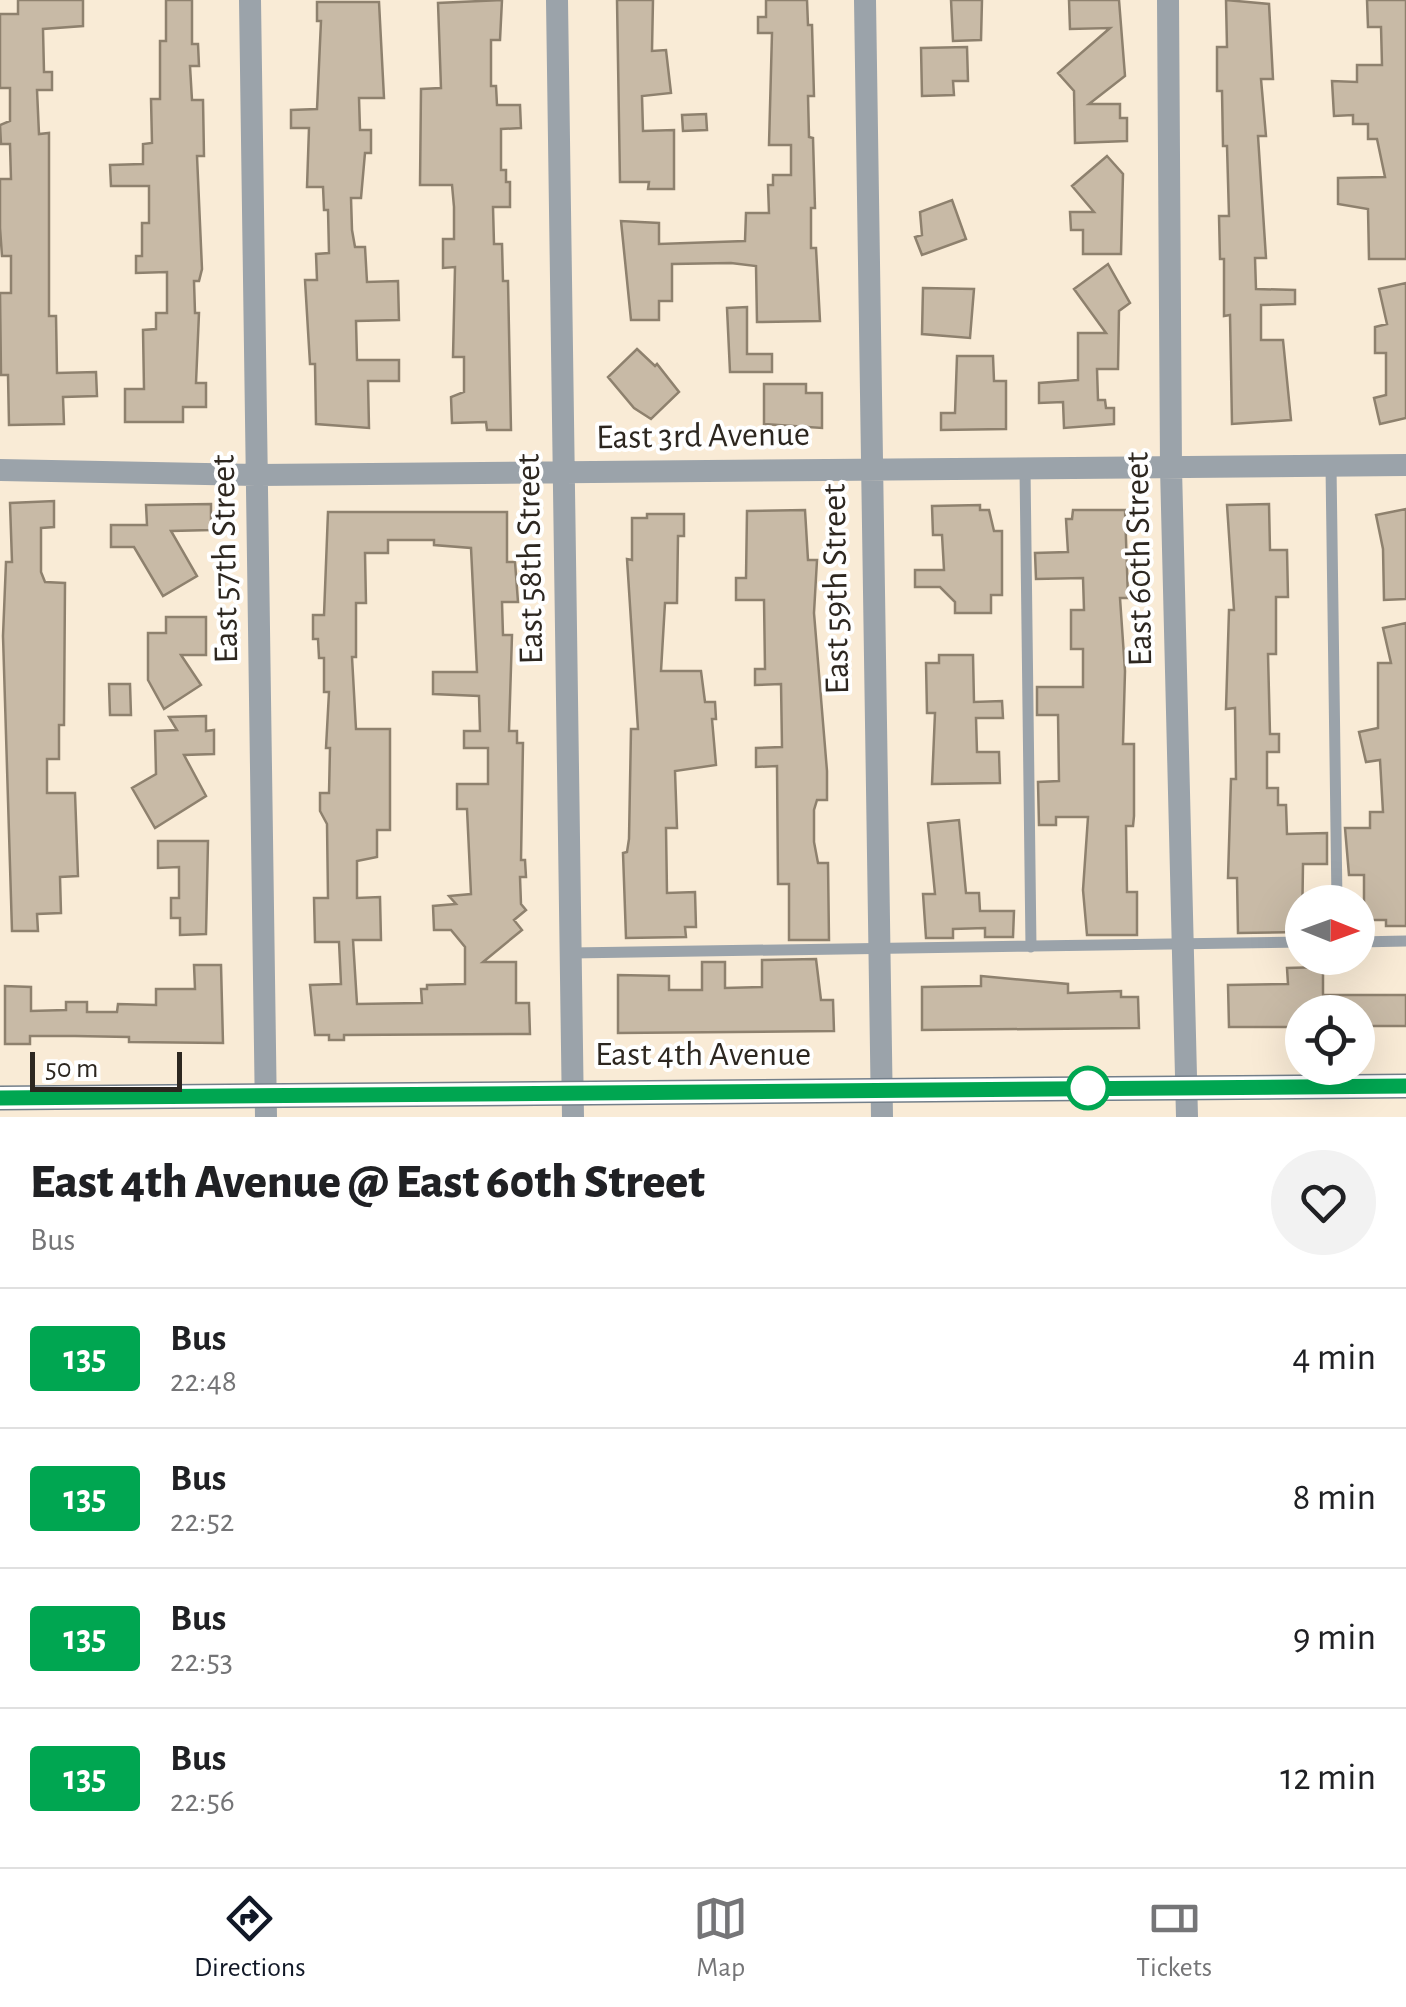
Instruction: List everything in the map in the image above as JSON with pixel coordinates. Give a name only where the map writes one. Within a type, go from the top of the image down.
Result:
[{"type":"main road","name":"East 4th Avenue","points":[[0,1098],[266,1104],[573,1090],[1406,1086]]},
{"type":"street","name":"East 57th Street","points":[[250,0],[266,1104]]},
{"type":"street","name":"East 58th Street","points":[[557,0],[573,1117]]},
{"type":"street","name":"East 59th Street","points":[[865,0],[869,468],[882,1117]]},
{"type":"street","name":"East 60th Street","points":[[1168,0],[1171,468],[1186,1117]]},
{"type":"street","name":"East 3rd Avenue","points":[[0,470],[259,475],[1406,466]]},
{"type":"lane","points":[[1331,466],[1337,885]]},
{"type":"lane","points":[[1025,468],[1030,947]]},
{"type":"lane","points":[[1375,942],[1406,941]]},
{"type":"lane","points":[[571,953],[1285,942]]},
{"type":"building","points":[[18,0],[83,0],[83,26],[43,29],[44,72],[52,72],[52,90],[37,90],[39,134],[49,133],[49,316],[56,316],[57,373],[96,372],[97,396],[63,397],[64,424],[9,425],[8,375],[1,375],[0,293],[11,293],[11,256],[2,256],[0,179],[11,179],[10,144],[1,144],[0,125],[10,121],[10,88],[0,88],[0,14],[18,14]]},
{"type":"building","points":[[166,0],[192,0],[192,44],[198,44],[199,66],[190,66],[192,100],[203,100],[204,156],[197,156],[202,269],[199,281],[194,281],[195,313],[199,313],[196,383],[206,383],[206,407],[183,407],[183,422],[125,422],[125,389],[144,389],[143,330],[156,329],[156,313],[167,313],[167,272],[136,273],[136,256],[142,256],[142,223],[149,223],[149,186],[111,186],[110,165],[143,164],[143,144],[152,143],[151,99],[160,99],[160,41],[166,41]]},
{"type":"building","points":[[502,0],[500,40],[491,40],[491,86],[496,86],[497,105],[520,105],[521,128],[501,129],[501,170],[506,170],[506,182],[510,182],[510,207],[493,207],[494,244],[502,244],[503,281],[508,281],[511,430],[487,430],[486,422],[452,423],[451,397],[464,392],[464,357],[453,357],[455,267],[443,268],[443,239],[454,239],[452,185],[420,185],[421,89],[441,88],[438,3]]},
{"type":"building","points":[[617,0],[653,0],[652,51],[666,50],[671,93],[642,96],[643,131],[674,130],[674,189],[648,189],[649,182],[620,182]]},
{"type":"building","points":[[766,0],[807,0],[808,25],[812,25],[814,96],[808,96],[815,208],[811,208],[811,248],[816,248],[820,321],[757,322],[756,266],[731,263],[672,264],[672,301],[659,301],[659,320],[631,320],[621,221],[659,223],[659,244],[745,241],[746,213],[769,213],[768,185],[773,185],[773,175],[791,175],[791,145],[769,145],[772,33],[758,33],[758,17],[766,17]]},
{"type":"building","points":[[951,0],[982,0],[981,40],[953,41]]},
{"type":"building","points":[[1069,0],[1119,0],[1125,76],[1089,104],[1120,104],[1120,118],[1127,118],[1127,141],[1075,143],[1074,91],[1058,73],[1110,28],[1070,29]]},
{"type":"building","points":[[1226,0],[1269,4],[1273,79],[1261,79],[1266,136],[1258,136],[1266,258],[1255,258],[1256,289],[1295,290],[1295,304],[1261,305],[1261,340],[1283,340],[1291,420],[1232,424],[1230,315],[1224,316],[1219,216],[1229,216],[1227,146],[1223,146],[1222,91],[1217,91],[1217,47],[1227,47]]},
{"type":"building","points":[[1367,0],[1406,0],[1406,259],[1369,259],[1368,209],[1338,204],[1338,178],[1385,177],[1377,139],[1368,139],[1368,124],[1353,124],[1353,115],[1334,116],[1332,81],[1357,82],[1357,65],[1382,65],[1381,27],[1368,27]]},
{"type":"building","points":[[317,2],[379,2],[384,98],[359,98],[360,130],[371,130],[371,153],[365,153],[361,198],[351,198],[352,230],[355,247],[365,247],[367,282],[398,281],[399,320],[356,321],[357,360],[399,360],[399,381],[368,381],[369,428],[316,424],[315,364],[310,364],[305,280],[317,280],[316,254],[329,253],[328,210],[324,210],[323,187],[307,187],[309,128],[291,128],[291,110],[317,109],[321,21],[317,21]]},
{"type":"building","points":[[967,47],[968,81],[953,81],[954,95],[922,96],[921,48]]},
{"type":"building","points":[[706,114],[707,130],[683,131],[682,115]]},
{"type":"building","points":[[1107,156],[1123,174],[1121,254],[1083,254],[1083,230],[1071,230],[1070,212],[1094,212],[1072,186]]},
{"type":"building","points":[[952,200],[966,239],[922,255],[915,237],[922,235],[920,212]]},
{"type":"building","points":[[1108,264],[1130,303],[1119,311],[1118,369],[1097,369],[1098,400],[1105,400],[1106,408],[1114,408],[1114,424],[1064,428],[1063,402],[1039,403],[1039,383],[1078,380],[1078,333],[1106,333],[1074,289]]},
{"type":"building","points":[[1406,283],[1406,418],[1380,424],[1374,398],[1386,395],[1386,353],[1375,353],[1375,327],[1387,324],[1379,289]]},
{"type":"building","points":[[923,288],[974,289],[970,338],[922,334]]},
{"type":"building","points":[[747,307],[747,354],[772,354],[772,372],[730,372],[727,308]]},
{"type":"building","points":[[637,349],[657,364],[679,392],[651,419],[634,408],[608,377]]},
{"type":"building","points":[[957,356],[993,356],[994,381],[1006,381],[1006,429],[941,430],[941,413],[955,413]]},
{"type":"building","points":[[764,384],[806,384],[806,393],[822,393],[822,428],[764,424]]},
{"type":"building","points":[[54,501],[54,527],[41,528],[41,572],[45,582],[65,583],[64,725],[59,725],[59,759],[47,759],[47,793],[75,793],[78,876],[60,877],[61,913],[37,914],[38,931],[12,931],[3,636],[6,562],[12,562],[10,503]]},
{"type":"building","points":[[211,504],[211,530],[171,531],[197,576],[163,596],[134,547],[111,547],[111,525],[147,525],[146,505]]},
{"type":"building","points":[[1269,504],[1270,550],[1287,550],[1288,597],[1276,597],[1276,654],[1268,654],[1270,734],[1279,734],[1279,752],[1267,752],[1267,788],[1278,788],[1278,805],[1286,805],[1287,834],[1327,833],[1327,864],[1303,864],[1303,885],[1285,885],[1285,932],[1238,933],[1237,878],[1228,878],[1231,779],[1236,779],[1235,708],[1226,709],[1229,610],[1234,610],[1227,505]]},
{"type":"building","points":[[980,505],[980,510],[989,510],[994,531],[1002,531],[1002,595],[991,595],[991,613],[955,613],[955,602],[940,587],[915,587],[915,570],[944,570],[942,535],[933,535],[932,506]]},
{"type":"building","points":[[1406,509],[1406,599],[1384,600],[1383,549],[1376,515]]},
{"type":"building","points":[[805,510],[808,560],[817,560],[814,613],[827,771],[827,800],[817,800],[814,810],[814,842],[818,863],[828,863],[829,940],[789,940],[789,884],[778,884],[777,766],[756,767],[756,748],[782,747],[781,684],[755,685],[755,669],[765,669],[764,600],[736,600],[736,578],[746,578],[747,511]]},
{"type":"building","points":[[1073,510],[1125,510],[1128,598],[1120,598],[1125,671],[1123,744],[1134,744],[1134,816],[1133,826],[1126,826],[1127,892],[1137,892],[1137,935],[1087,935],[1083,890],[1088,817],[1056,817],[1056,825],[1039,825],[1038,782],[1059,781],[1058,715],[1037,715],[1037,687],[1083,687],[1083,649],[1071,649],[1071,610],[1084,610],[1083,578],[1036,579],[1035,553],[1068,552],[1066,519],[1072,519]]},
{"type":"building","points":[[328,512],[507,512],[507,562],[515,562],[518,602],[502,602],[503,635],[512,635],[509,731],[517,731],[517,743],[523,743],[521,860],[525,860],[526,877],[520,877],[521,904],[526,910],[514,920],[522,930],[483,962],[516,962],[516,1003],[529,1003],[530,1034],[344,1035],[344,1040],[315,1035],[310,985],[341,984],[339,942],[315,942],[314,898],[328,898],[327,824],[320,811],[320,793],[329,793],[329,692],[324,692],[324,658],[319,658],[318,639],[313,639],[313,615],[324,615]],"holes":[[[388,540],[434,540],[434,545],[471,548],[477,672],[433,672],[433,694],[479,696],[480,731],[464,731],[464,748],[488,748],[488,784],[457,784],[457,809],[467,809],[471,894],[449,896],[456,904],[433,906],[434,930],[451,930],[465,947],[465,984],[427,985],[427,989],[421,989],[422,1003],[357,1004],[353,940],[381,940],[380,897],[357,898],[357,861],[377,857],[377,830],[390,830],[390,729],[356,729],[352,657],[356,657],[356,603],[366,603],[365,553],[388,553]]]},
{"type":"building","points":[[647,514],[684,514],[684,536],[678,536],[677,603],[665,603],[661,671],[701,671],[705,702],[715,702],[716,719],[712,719],[716,765],[675,771],[677,828],[666,828],[667,893],[695,892],[696,927],[685,927],[686,937],[626,938],[623,853],[627,852],[629,839],[631,729],[638,729],[627,559],[632,560],[632,518],[647,518]]},
{"type":"building","points":[[166,617],[206,617],[206,655],[181,655],[201,685],[164,709],[148,680],[148,633],[166,633]]},
{"type":"building","points":[[1406,623],[1406,926],[1386,926],[1386,920],[1375,920],[1375,885],[1364,885],[1364,875],[1349,875],[1345,828],[1370,828],[1370,812],[1383,812],[1380,760],[1366,762],[1359,732],[1378,728],[1378,663],[1391,663],[1383,628]]},
{"type":"building","points":[[939,655],[973,655],[974,702],[1002,701],[1003,718],[976,718],[977,752],[999,752],[1000,783],[932,784],[935,713],[927,713],[926,663],[939,663]]},
{"type":"building","points":[[109,684],[130,684],[131,715],[110,715]]},
{"type":"building","points":[[206,716],[206,731],[214,730],[214,754],[184,755],[206,796],[155,828],[132,788],[156,774],[155,731],[177,730],[169,717]]},
{"type":"building","points":[[959,820],[966,893],[979,893],[980,911],[1014,911],[1013,937],[985,937],[985,928],[953,929],[953,938],[926,938],[923,894],[935,894],[928,823]]},
{"type":"building","points":[[158,841],[208,841],[206,934],[180,935],[180,918],[171,918],[171,898],[179,898],[179,867],[158,868]]},
{"type":"building","points":[[816,959],[821,1000],[833,1000],[834,1031],[618,1033],[618,975],[669,976],[669,990],[702,990],[702,962],[725,962],[725,988],[762,987],[762,960]]},
{"type":"building","points":[[194,965],[221,965],[223,1043],[30,1036],[30,1044],[5,1044],[5,986],[31,987],[31,1011],[66,1010],[66,1002],[87,1002],[87,1012],[117,1012],[118,1004],[156,1005],[156,989],[195,989]]},
{"type":"building","points":[[1287,975],[1323,975],[1323,995],[1285,995],[1285,1027],[1229,1027],[1228,985],[1288,984]]},
{"type":"building","points":[[981,976],[1068,984],[1068,993],[1121,991],[1121,997],[1138,997],[1139,1028],[922,1030],[922,987],[981,986]]},
{"type":"building","points":[[1375,995],[1406,995],[1406,1026],[1375,1026]]},
{"type":"bus line","name":"135","points":[[0,1098],[266,1092],[1406,1086]]}]
